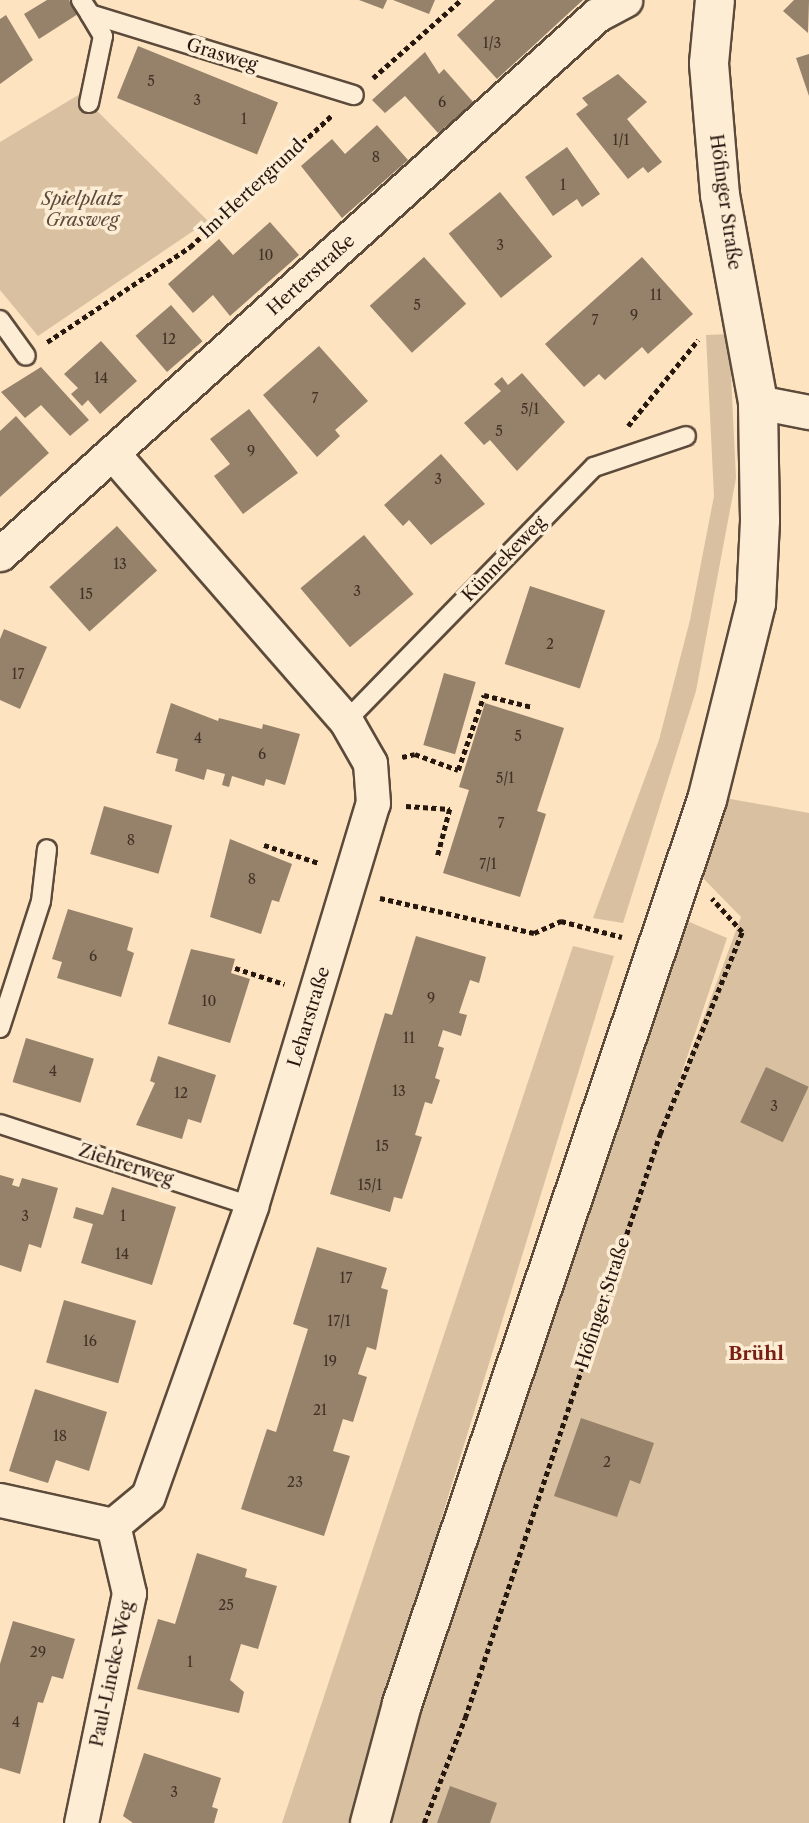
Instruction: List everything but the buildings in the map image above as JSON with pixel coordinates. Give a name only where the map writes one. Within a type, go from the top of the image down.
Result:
[{"type":"street","name":"Herterstraße","points":[[0,554],[597,15],[625,0]]},
{"type":"street","name":"Höfinger Straße","points":[[370,1823],[402,1704],[707,800],[756,603],[760,520],[758,402],[720,195],[709,63],[715,0]]},
{"type":"street","points":[[758,402],[809,412]]},
{"type":"street","name":"Leharstraße","points":[[112,453],[346,721],[370,762],[373,803],[351,883],[251,1206],[148,1496],[113,1525]]},
{"type":"street","points":[[0,1500],[113,1525]]},
{"type":"street","name":"Paul-Lincke-Weg","points":[[81,1823],[129,1593],[113,1525]]},
{"type":"lane","name":"Grasweg","points":[[86,7],[354,95]]},
{"type":"lane","name":"Grasweg","points":[[86,7],[103,37],[89,103]]},
{"type":"lane","points":[[0,320],[26,356]]},
{"type":"lane","name":"Künnekeweg","points":[[346,721],[594,467],[687,436]]},
{"type":"lane","points":[[0,1028],[41,901],[47,849]]},
{"type":"lane","name":"Ziehrerweg","points":[[0,1124],[251,1206]]},
{"type":"path","name":"Im Hertergrund","points":[[26,356],[190,247],[461,0]]},
{"type":"path","points":[[594,467],[698,340]]},
{"type":"path","points":[[370,762],[415,754],[458,770],[484,695],[531,707]]},
{"type":"path","points":[[373,803],[450,810],[438,855]]},
{"type":"path","points":[[264,845],[351,883],[534,933],[561,921],[657,946]]},
{"type":"path","name":"Höfinger Straße","points":[[424,1823],[470,1705],[660,1134],[742,932],[708,895]]},
{"type":"path","points":[[235,968],[316,995]]},
{"type":"green space","name":"Spielplatz Grasweg","points":[[80,94],[208,221],[38,336],[0,290],[0,142]]},
{"type":"green space","points":[[729,334],[736,478],[696,691],[623,923],[593,918],[659,740],[690,620],[714,496],[706,335]]},
{"type":"green space","points":[[725,798],[809,813],[809,1823],[370,1823],[680,918],[727,938],[668,1114],[741,917],[700,875]]},
{"type":"green space","points":[[573,946],[614,956],[348,1823],[282,1823]]},
{"type":"district","name":"Brühl","points":[[756,1354]]}]
